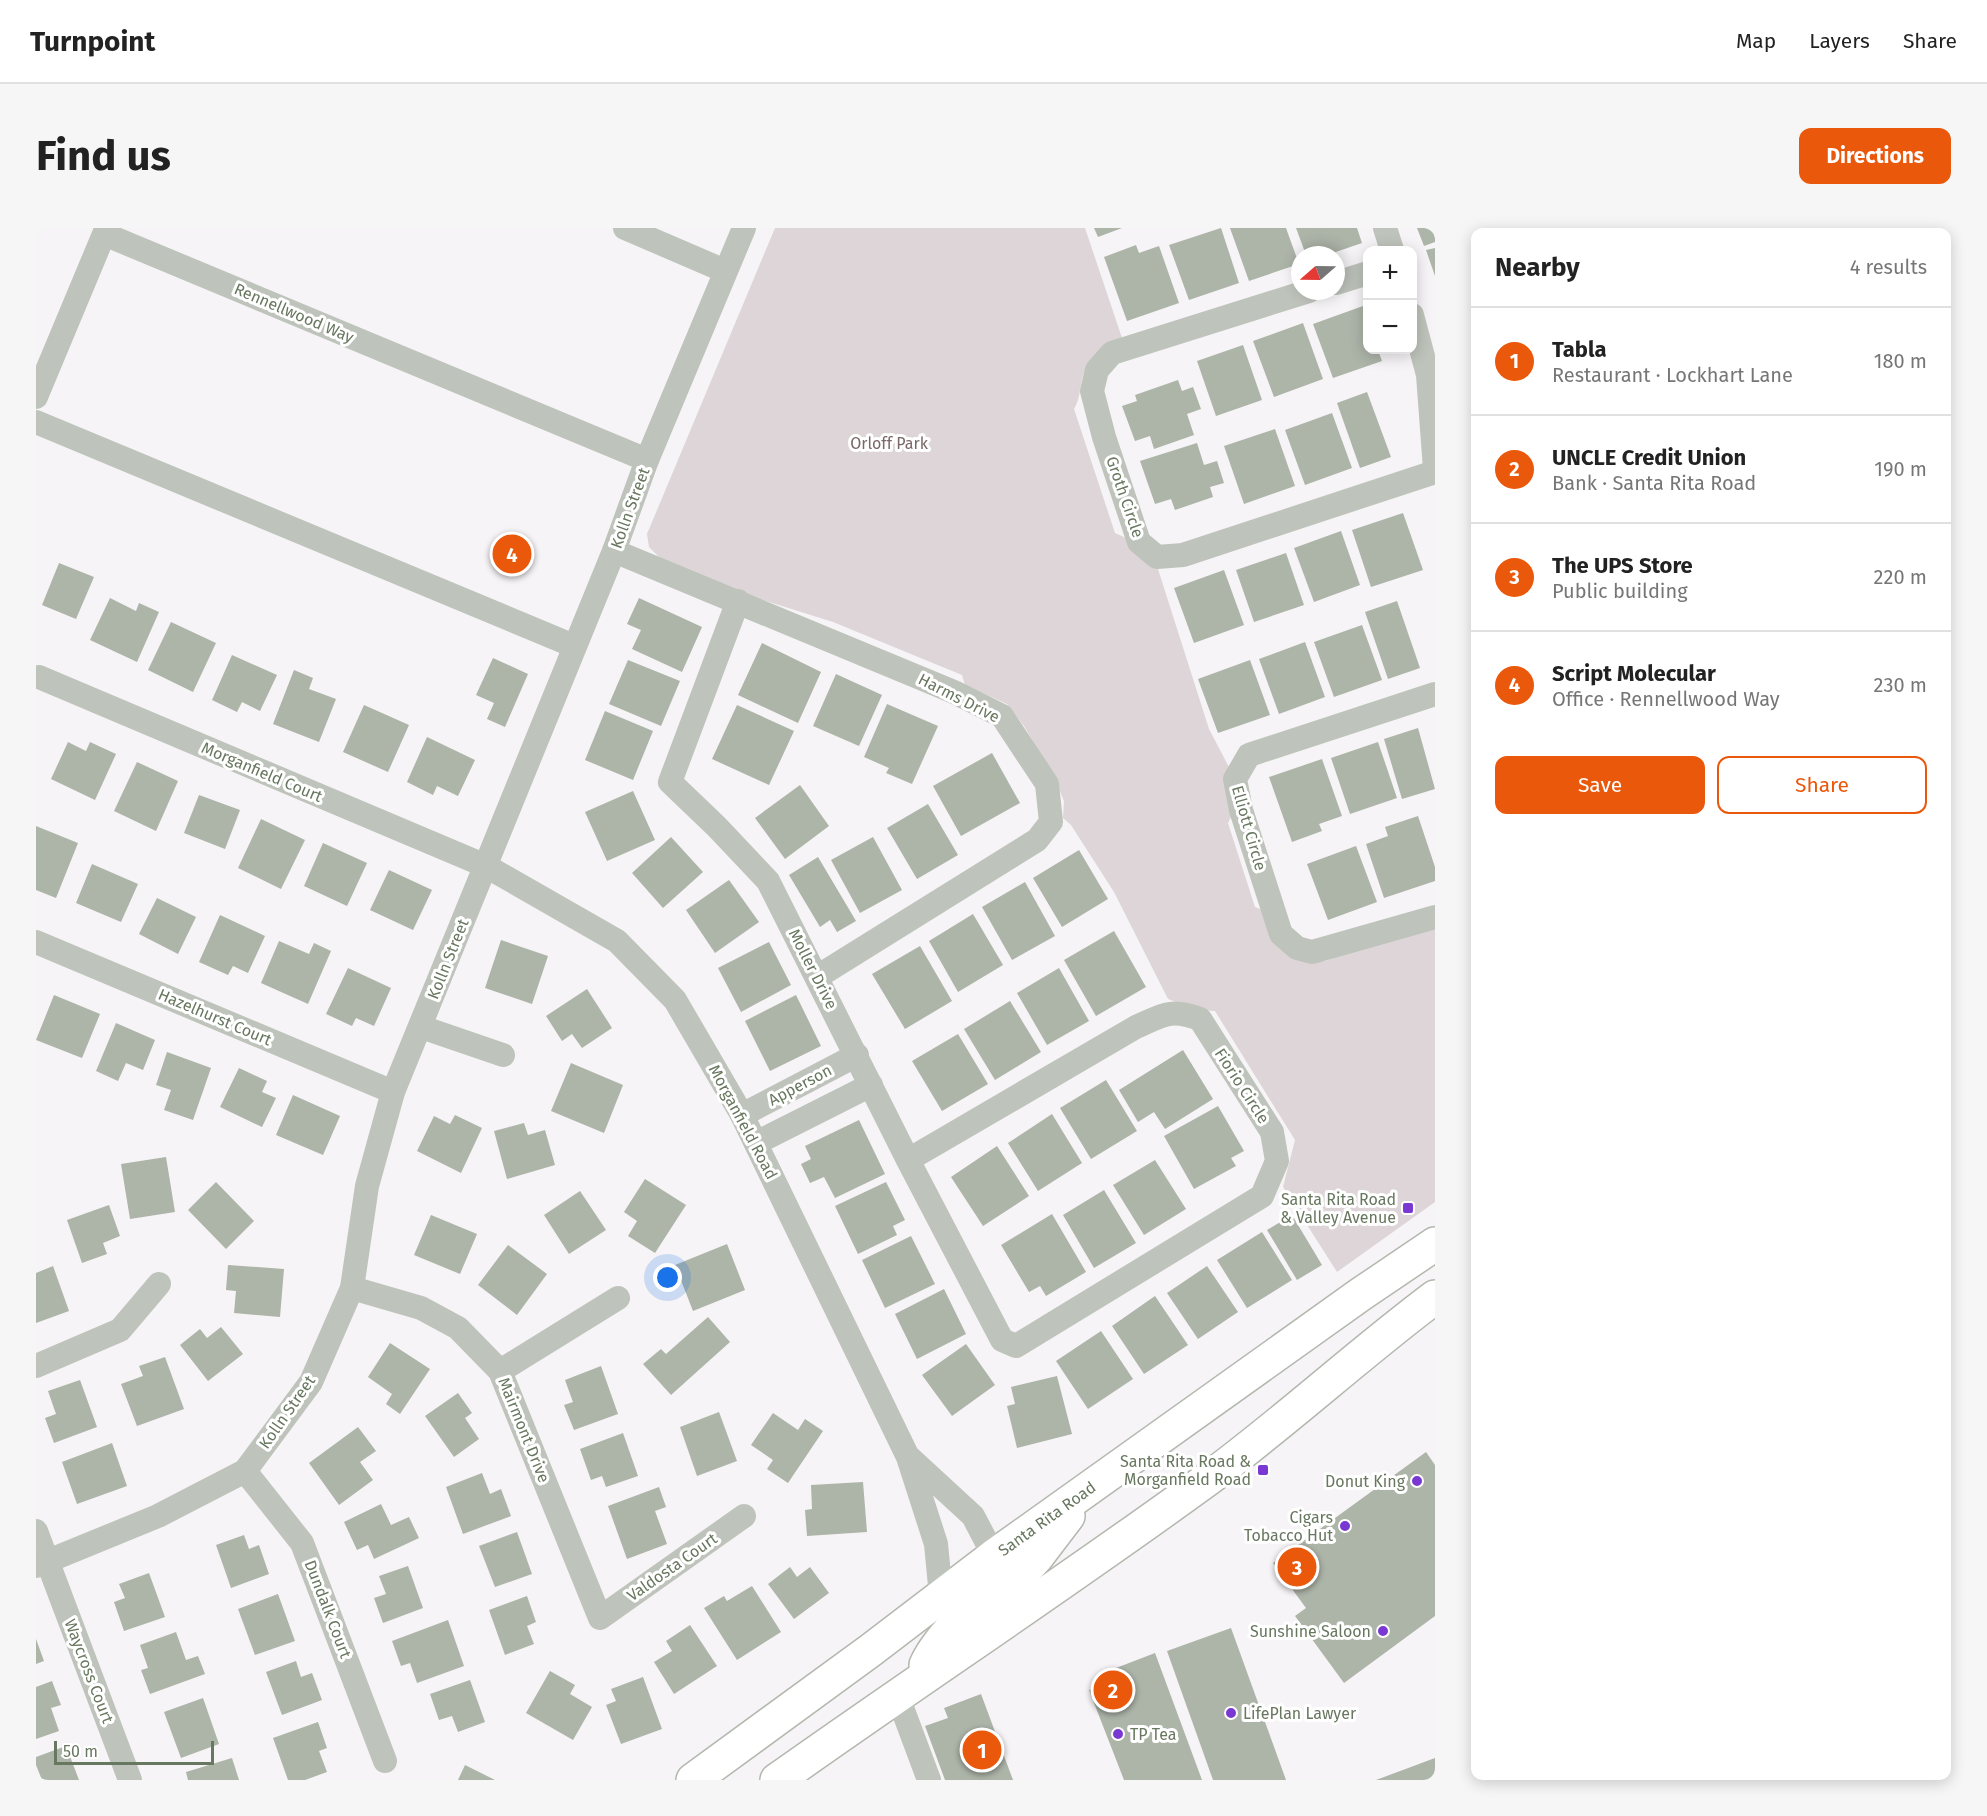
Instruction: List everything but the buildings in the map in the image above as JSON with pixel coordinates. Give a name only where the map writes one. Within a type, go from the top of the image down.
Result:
[{"type":"main road","name":"Santa Rita Road","points":[[693,1780],[871,1650],[994,1556],[1435,1244]]},
{"type":"main road","points":[[777,1780],[1202,1484],[1330,1383],[1382,1336],[1435,1297]]},
{"type":"main road","points":[[992,1630],[1008,1588],[1036,1558],[1089,1488]]},
{"type":"main road","points":[[909,1689],[932,1653],[981,1591],[994,1556]]},
{"type":"street","points":[[625,228],[725,271]]},
{"type":"street","name":"Kolln Street","points":[[42,1564],[158,1516],[245,1471],[311,1383],[352,1288],[367,1186],[393,1092],[614,551],[647,460],[744,228]]},
{"type":"street","points":[[1384,228],[1391,246]]},
{"type":"street","name":"Rennellwood Way","points":[[36,397],[104,234],[647,460]]},
{"type":"street","points":[[1345,280],[1363,275]]},
{"type":"street","name":"Groth Circle","points":[[1291,297],[1112,353],[1097,370],[1092,391],[1104,437],[1139,542],[1157,557],[1183,555],[1435,471]]},
{"type":"street","points":[[1417,322],[1428,342],[1435,471]]},
{"type":"street","points":[[36,422],[574,646]]},
{"type":"street","name":"Harms Drive","points":[[614,551],[954,692],[1002,716],[1047,784],[1051,822],[1037,840],[817,977]]},
{"type":"street","name":"Moller Drive","points":[[738,601],[670,782],[768,881],[908,1160],[1002,1340],[1016,1346]]},
{"type":"street","name":"Morganfield Court","points":[[39,677],[486,866]]},
{"type":"street","name":"Elliott Circle","points":[[1435,694],[1249,755],[1235,779],[1241,810],[1281,934],[1297,948],[1312,952],[1435,917]]},
{"type":"street","name":"Morganfield Road","points":[[486,866],[617,941],[675,1000],[742,1115],[908,1456],[936,1544],[941,1596]]},
{"type":"street","name":"Hazelhurst Court","points":[[36,942],[393,1092]]},
{"type":"street","name":"Fiorio Circle","points":[[908,1160],[1136,1027],[1164,1015],[1182,1012],[1200,1019],[1272,1132],[1277,1161],[1262,1196],[1016,1346]]},
{"type":"street","points":[[421,1027],[503,1055]]},
{"type":"street","name":"Apperson","points":[[742,1115],[857,1055]]},
{"type":"street","name":"Apperson","points":[[756,1143],[871,1085]]},
{"type":"street","points":[[36,1366],[120,1330],[159,1284]]},
{"type":"street","name":"Mairmont Drive","points":[[352,1288],[421,1308],[458,1328],[500,1371],[600,1618]]},
{"type":"street","points":[[500,1371],[618,1298]]},
{"type":"street","name":"Morganfield Road","points":[[908,1456],[973,1516],[994,1556]]},
{"type":"street","name":"Dundalk Court","points":[[245,1471],[302,1543],[385,1761]]},
{"type":"street","name":"Valdosta Court","points":[[600,1618],[744,1516]]},
{"type":"street","name":"Waycross Court","points":[[36,1531],[42,1564],[130,1780]]},
{"type":"street","points":[[909,1689],[929,1780]]},
{"type":"green space","name":"Orloff Park","points":[[775,228],[1085,228],[1122,338],[1085,370],[1074,409],[1115,533],[1126,538],[1158,569],[1209,729],[1230,769],[1233,813],[1228,823],[1255,907],[1265,911],[1306,961],[1325,961],[1435,924],[1435,1202],[1337,1272],[1283,1187],[1295,1140],[1215,1011],[1198,1010],[1168,999],[1114,892],[1071,825],[1063,818],[1064,801],[1055,779],[1024,726],[1007,704],[965,685],[962,675],[833,622],[760,599],[660,558],[649,547],[647,534]]},
{"type":"place","name":"Script Molecular","points":[[512,554]]},
{"type":"place","name":"Santa Rita Road & Valley Avenue","points":[[1408,1208]]},
{"type":"place","name":"Santa Rita Road & Morganfield Road","points":[[1263,1470]]},
{"type":"place","name":"Donut King","points":[[1417,1481]]},
{"type":"place","name":"Cigars Tobacco Hut","points":[[1345,1526]]},
{"type":"place","name":"The UPS Store","points":[[1297,1567]]},
{"type":"place","name":"Sunshine Saloon","points":[[1383,1631]]},
{"type":"place","name":"UNCLE Credit Union","points":[[1113,1690]]},
{"type":"place","name":"LifePlan Lawyer","points":[[1231,1713]]},
{"type":"place","name":"TP Tea","points":[[1118,1734]]},
{"type":"place","name":"Tabla","points":[[982,1750]]}]
